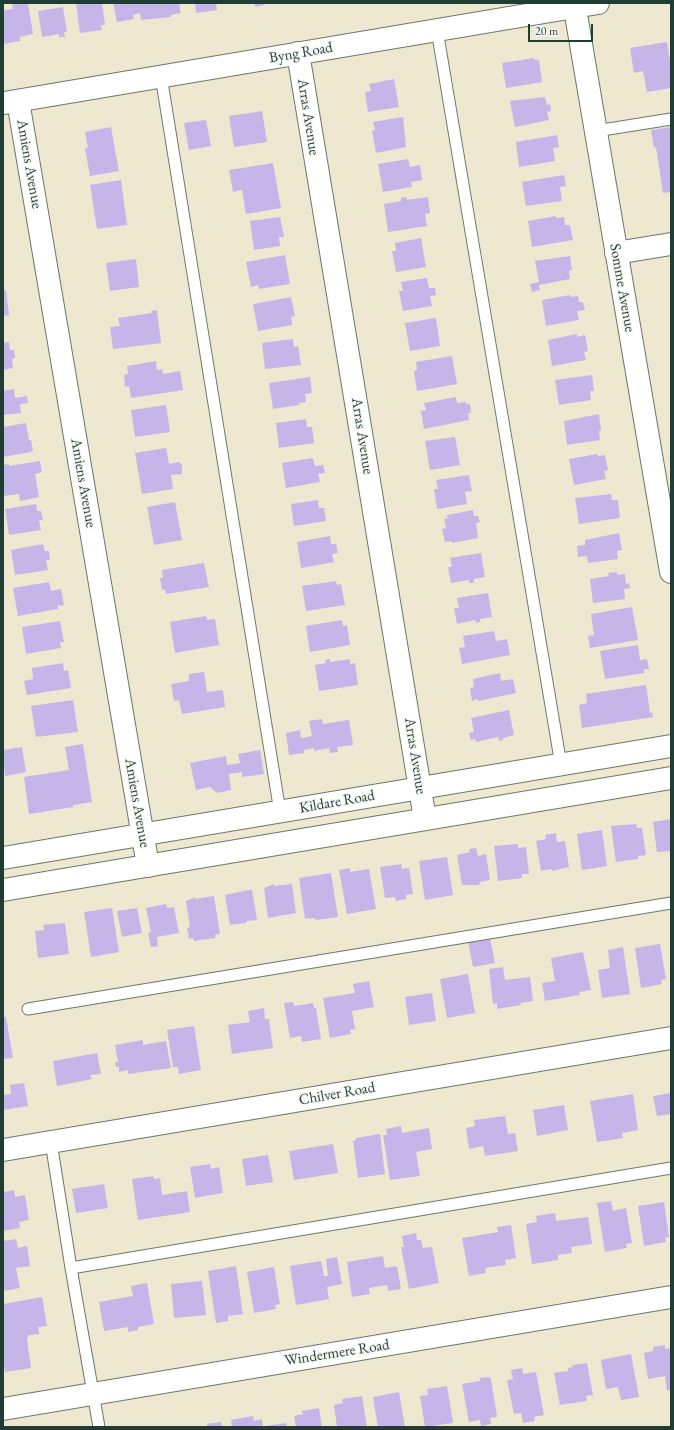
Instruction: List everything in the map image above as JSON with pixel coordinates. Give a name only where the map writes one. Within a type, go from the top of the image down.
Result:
[{"type":"street","name":"Byng Road","points":[[11,102],[437,30],[574,5],[598,3]]},
{"type":"street","name":"Somme Avenue","points":[[574,5],[616,253],[665,498],[671,572]]},
{"type":"street","name":"Arras Avenue","points":[[298,53],[425,819]]},
{"type":"street","name":"Amiens Avenue","points":[[11,102],[148,866]]},
{"type":"street","points":[[616,253],[671,244]]},
{"type":"street","name":"Kildare Road","points":[[4,854],[143,835],[671,746]]},
{"type":"street","name":"Kildare Road","points":[[3,890],[671,778]]},
{"type":"street","name":"Chilver Road","points":[[3,1150],[671,1038]]},
{"type":"street","name":"Windermere Road","points":[[3,1409],[671,1297]]},
{"type":"lane","points":[[437,30],[561,764]]},
{"type":"lane","points":[[161,76],[280,812]]},
{"type":"lane","points":[[596,131],[671,118]]},
{"type":"lane","points":[[28,1009],[671,904]]},
{"type":"lane","points":[[51,1142],[70,1268],[99,1427]]},
{"type":"lane","points":[[70,1268],[671,1168]]},
{"type":"building","points":[[12,3],[28,3],[33,34],[20,37],[20,41],[3,44],[3,10],[13,9]]},
{"type":"building","points":[[76,3],[102,3],[105,25],[101,25],[102,30],[80,33]]},
{"type":"building","points":[[113,3],[179,3],[181,13],[171,15],[171,17],[141,20],[140,13],[133,15],[134,19],[117,22]]},
{"type":"building","points":[[195,3],[216,3],[217,10],[196,13]]},
{"type":"building","points":[[254,3],[264,3],[264,5],[255,7]]},
{"type":"building","points":[[63,7],[67,32],[64,32],[65,37],[59,37],[59,34],[42,37],[38,11]]},
{"type":"building","points":[[667,42],[671,67],[671,88],[647,92],[643,71],[634,73],[630,48]]},
{"type":"building","points":[[534,58],[534,60],[539,60],[542,82],[506,88],[502,63]]},
{"type":"building","points":[[394,79],[399,107],[368,112],[365,92],[371,91],[369,84]]},
{"type":"building","points":[[545,97],[547,105],[550,104],[551,111],[547,112],[549,120],[515,127],[510,101]]},
{"type":"building","points":[[262,111],[267,142],[234,147],[229,116]]},
{"type":"building","points":[[403,117],[406,147],[376,153],[372,131],[375,130],[373,122]]},
{"type":"building","points":[[206,120],[211,146],[189,150],[184,123]]},
{"type":"building","points":[[111,127],[119,171],[90,176],[85,148],[88,148],[85,132]]},
{"type":"building","points":[[671,127],[671,192],[663,193],[656,147],[654,148],[651,130]]},
{"type":"building","points":[[557,135],[559,147],[553,148],[555,161],[519,167],[516,142]]},
{"type":"building","points":[[408,159],[410,167],[420,165],[422,180],[411,182],[412,187],[383,192],[378,164]]},
{"type":"building","points":[[273,163],[281,208],[246,214],[242,190],[233,192],[229,170]]},
{"type":"building","points":[[564,175],[566,186],[560,187],[562,201],[526,206],[522,182]]},
{"type":"building","points":[[121,180],[127,225],[97,229],[90,185]]},
{"type":"building","points":[[406,197],[407,200],[428,197],[430,213],[425,214],[427,226],[388,232],[384,204],[401,201],[401,198]]},
{"type":"building","points":[[556,216],[556,218],[564,217],[565,225],[570,225],[573,240],[532,247],[528,221]]},
{"type":"building","points":[[280,217],[284,237],[279,237],[280,246],[254,250],[250,221]]},
{"type":"building","points":[[421,238],[426,267],[396,272],[392,251],[396,251],[395,243]]},
{"type":"building","points":[[285,255],[290,284],[259,289],[258,285],[251,287],[246,262]]},
{"type":"building","points":[[570,256],[572,270],[569,271],[570,279],[539,285],[540,290],[532,292],[530,284],[539,282],[535,261]]},
{"type":"building","points":[[136,259],[139,287],[110,291],[106,263]]},
{"type":"building","points":[[427,278],[429,288],[435,288],[436,295],[430,296],[432,306],[403,311],[399,291],[403,291],[401,282]]},
{"type":"building","points":[[3,290],[6,290],[9,315],[3,316]]},
{"type":"building","points":[[570,295],[571,297],[578,296],[579,302],[583,302],[585,310],[577,311],[579,320],[546,326],[542,300]]},
{"type":"building","points":[[291,297],[295,316],[291,317],[292,325],[258,331],[253,304]]},
{"type":"building","points":[[157,310],[161,343],[113,349],[110,327],[120,326],[118,318],[152,313],[151,311]]},
{"type":"building","points":[[436,318],[440,346],[410,351],[405,323]]},
{"type":"building","points":[[577,334],[577,337],[585,335],[588,351],[584,352],[586,360],[552,366],[548,340]]},
{"type":"building","points":[[293,339],[294,347],[298,346],[301,365],[265,369],[262,343]]},
{"type":"building","points":[[9,342],[10,350],[14,350],[15,358],[12,359],[13,368],[3,370],[3,343]]},
{"type":"building","points":[[452,356],[457,384],[417,391],[414,371],[417,370],[416,362]]},
{"type":"building","points":[[156,361],[157,370],[162,369],[163,374],[180,371],[183,390],[131,398],[129,386],[125,387],[124,375],[128,374],[127,366]]},
{"type":"building","points":[[592,375],[594,391],[590,391],[591,400],[559,405],[555,380]]},
{"type":"building","points":[[310,377],[312,393],[305,394],[306,402],[299,403],[299,405],[273,409],[269,383]]},
{"type":"building","points":[[14,389],[15,398],[27,396],[28,403],[20,404],[21,413],[3,415],[3,391]]},
{"type":"building","points":[[456,397],[457,403],[466,402],[466,404],[470,404],[471,413],[468,413],[469,420],[424,429],[421,411],[426,410],[424,403]]},
{"type":"building","points":[[166,405],[170,432],[135,437],[131,410]]},
{"type":"building","points":[[599,414],[601,430],[599,431],[600,440],[567,445],[564,421]]},
{"type":"building","points":[[306,419],[307,427],[312,427],[314,443],[279,448],[276,423]]},
{"type":"building","points":[[26,423],[29,440],[31,440],[33,450],[31,452],[3,457],[3,427]]},
{"type":"building","points":[[455,437],[460,465],[430,470],[425,441]]},
{"type":"building","points":[[166,448],[169,464],[179,462],[182,465],[182,474],[171,475],[173,489],[142,494],[135,453]]},
{"type":"building","points":[[597,454],[598,456],[605,455],[608,470],[604,471],[606,479],[574,485],[569,459]]},
{"type":"building","points":[[313,458],[315,466],[323,465],[325,473],[318,474],[320,482],[286,488],[282,463]]},
{"type":"building","points":[[40,461],[42,472],[35,474],[39,497],[20,501],[19,494],[3,496],[3,465],[9,464],[9,466]]},
{"type":"building","points":[[469,475],[472,491],[465,492],[467,504],[437,509],[434,489],[438,489],[436,480]]},
{"type":"building","points":[[611,494],[612,500],[618,500],[620,518],[579,524],[575,498]]},
{"type":"building","points":[[318,500],[319,508],[324,508],[326,521],[294,526],[291,504]]},
{"type":"building","points":[[175,502],[182,540],[154,545],[147,507]]},
{"type":"building","points":[[36,504],[37,511],[41,511],[43,520],[39,520],[41,530],[9,535],[5,509]]},
{"type":"building","points":[[473,510],[474,516],[478,516],[480,522],[476,523],[478,538],[452,543],[451,541],[445,542],[442,529],[446,528],[444,519],[448,518],[447,515]]},
{"type":"building","points":[[619,533],[622,550],[617,551],[618,559],[588,563],[587,556],[578,557],[577,546],[585,545],[585,540]]},
{"type":"building","points":[[330,536],[331,544],[336,544],[338,553],[332,554],[334,562],[301,568],[297,542]]},
{"type":"building","points":[[43,544],[45,551],[49,551],[50,560],[46,560],[48,570],[15,575],[11,550]]},
{"type":"building","points":[[481,553],[485,577],[474,579],[474,583],[469,583],[469,580],[451,583],[448,567],[452,567],[450,558]]},
{"type":"building","points":[[204,563],[209,587],[166,594],[165,589],[162,590],[160,578],[163,578],[162,570]]},
{"type":"building","points":[[617,572],[617,575],[625,574],[626,584],[629,583],[630,588],[624,589],[625,599],[593,603],[590,579],[609,576],[608,573]]},
{"type":"building","points":[[336,581],[337,585],[341,584],[345,605],[306,611],[302,586]]},
{"type":"building","points":[[49,582],[51,591],[61,589],[64,605],[58,606],[58,609],[18,616],[13,588]]},
{"type":"building","points":[[488,593],[492,617],[480,619],[480,622],[476,623],[475,620],[457,624],[454,608],[459,608],[457,598]]},
{"type":"building","points":[[632,607],[638,640],[590,648],[588,636],[594,635],[591,614]]},
{"type":"building","points":[[206,616],[207,620],[215,619],[219,645],[175,653],[170,622]]},
{"type":"building","points":[[342,620],[343,626],[347,625],[350,645],[310,652],[306,626]]},
{"type":"building","points":[[60,621],[64,642],[60,642],[61,648],[26,654],[22,627]]},
{"type":"building","points":[[494,631],[496,641],[507,639],[510,655],[462,664],[459,648],[465,647],[463,636]]},
{"type":"building","points":[[638,645],[640,660],[647,659],[649,669],[644,669],[644,673],[605,679],[600,651]]},
{"type":"building","points":[[330,659],[330,662],[350,659],[350,664],[355,663],[358,685],[319,691],[315,665],[326,663],[325,660]]},
{"type":"building","points":[[63,663],[64,671],[68,670],[71,688],[27,695],[24,681],[33,679],[32,668]]},
{"type":"building","points":[[204,672],[207,692],[223,690],[225,707],[182,714],[179,700],[174,701],[171,684],[189,681],[189,674]]},
{"type":"building","points":[[500,673],[501,681],[513,679],[516,693],[472,701],[470,688],[474,687],[473,679]]},
{"type":"building","points":[[646,685],[650,713],[652,712],[653,717],[582,728],[579,705],[587,703],[586,694]]},
{"type":"building","points":[[73,700],[78,732],[36,737],[31,706]]},
{"type":"building","points":[[509,710],[514,735],[503,738],[503,740],[499,741],[498,737],[476,742],[475,739],[471,740],[469,733],[474,732],[471,718]]},
{"type":"building","points":[[322,719],[323,724],[349,720],[353,745],[337,747],[338,752],[330,753],[329,748],[314,751],[314,748],[304,750],[304,753],[289,755],[286,733],[300,730],[301,738],[312,736],[309,721]]},
{"type":"building","points":[[83,744],[92,802],[73,805],[73,807],[29,814],[24,777],[69,770],[65,747]]},
{"type":"building","points":[[22,747],[26,772],[5,776],[3,750]]},
{"type":"building","points":[[260,750],[264,774],[242,777],[242,772],[229,774],[231,790],[217,793],[210,787],[196,790],[190,763],[226,756],[227,765],[240,763],[238,754]]},
{"type":"building","points":[[671,819],[671,852],[657,852],[653,822]]},
{"type":"building","points":[[636,824],[637,828],[642,828],[646,855],[638,856],[638,859],[616,862],[611,826]]},
{"type":"building","points":[[602,830],[607,866],[582,870],[577,834]]},
{"type":"building","points":[[556,833],[557,842],[565,841],[569,867],[553,871],[551,869],[541,871],[536,841],[546,839],[545,835]]},
{"type":"building","points":[[518,844],[518,848],[526,847],[529,874],[522,874],[522,878],[498,881],[494,846]]},
{"type":"building","points":[[476,848],[478,856],[486,854],[490,880],[480,882],[479,885],[462,885],[457,855],[470,852],[469,849]]},
{"type":"building","points":[[447,857],[453,895],[425,900],[419,861]]},
{"type":"building","points":[[401,864],[402,869],[409,868],[413,894],[406,895],[406,899],[396,901],[395,897],[385,898],[380,867]]},
{"type":"building","points":[[350,868],[350,872],[369,869],[376,909],[347,914],[339,870]]},
{"type":"building","points":[[331,873],[338,917],[315,920],[315,918],[305,919],[299,878]]},
{"type":"building","points":[[274,884],[274,886],[292,884],[296,913],[268,918],[264,888]]},
{"type":"building","points":[[252,890],[257,920],[230,925],[225,895]]},
{"type":"building","points":[[214,896],[220,934],[215,935],[215,938],[194,941],[193,938],[189,939],[187,928],[190,927],[186,901],[195,897],[195,899]]},
{"type":"building","points":[[166,904],[167,908],[174,907],[179,933],[157,937],[158,946],[151,947],[148,933],[151,932],[146,908]]},
{"type":"building","points":[[112,908],[119,952],[91,957],[84,912]]},
{"type":"building","points":[[137,908],[142,933],[122,937],[117,911]]},
{"type":"building","points":[[65,923],[69,954],[38,958],[35,931],[44,930],[43,925]]},
{"type":"building","points":[[490,938],[495,963],[473,967],[468,942]]},
{"type":"building","points":[[660,944],[666,979],[661,980],[662,984],[641,988],[635,948]]},
{"type":"building","points":[[623,947],[630,994],[602,998],[598,970],[610,968],[608,950]]},
{"type":"building","points":[[583,952],[591,990],[579,992],[580,995],[545,1001],[542,983],[555,981],[551,958]]},
{"type":"building","points":[[503,967],[505,980],[530,977],[533,1001],[520,1003],[521,1005],[497,1009],[497,1003],[493,1004],[489,969]]},
{"type":"building","points":[[468,974],[475,1013],[447,1018],[440,979]]},
{"type":"building","points":[[369,981],[374,1007],[352,1011],[355,1029],[350,1030],[351,1034],[330,1038],[323,998],[355,993],[353,984]]},
{"type":"building","points":[[432,993],[436,1021],[409,1025],[405,997]]},
{"type":"building","points":[[293,1002],[294,1006],[313,1003],[314,1008],[316,1008],[321,1039],[302,1042],[301,1036],[290,1038],[284,1003]]},
{"type":"building","points":[[264,1008],[265,1019],[269,1019],[273,1048],[232,1054],[228,1025],[250,1022],[248,1011]]},
{"type":"building","points":[[3,1017],[6,1017],[13,1058],[3,1059]]},
{"type":"building","points":[[194,1026],[201,1070],[179,1074],[178,1067],[173,1067],[167,1030]]},
{"type":"building","points":[[143,1040],[143,1045],[166,1041],[171,1068],[128,1074],[128,1070],[119,1072],[119,1067],[116,1067],[115,1062],[118,1062],[115,1045]]},
{"type":"building","points":[[97,1053],[101,1074],[90,1075],[92,1079],[57,1086],[53,1061]]},
{"type":"building","points":[[24,1083],[28,1106],[3,1110],[3,1095],[11,1094],[10,1085]]},
{"type":"building","points":[[671,1093],[671,1114],[657,1116],[653,1096]]},
{"type":"building","points":[[633,1094],[638,1130],[622,1133],[623,1138],[597,1142],[590,1101]]},
{"type":"building","points":[[564,1105],[568,1130],[537,1136],[533,1110]]},
{"type":"building","points":[[505,1116],[508,1134],[515,1133],[518,1151],[485,1156],[483,1146],[469,1149],[466,1128],[475,1126],[474,1120]]},
{"type":"building","points":[[401,1126],[402,1133],[429,1128],[432,1149],[416,1152],[420,1176],[390,1180],[383,1135],[387,1135],[386,1129]]},
{"type":"building","points":[[380,1134],[385,1174],[358,1178],[353,1141],[356,1140],[356,1138]]},
{"type":"building","points":[[333,1144],[338,1173],[294,1180],[289,1151]]},
{"type":"building","points":[[268,1155],[273,1182],[246,1186],[242,1159]]},
{"type":"building","points":[[210,1164],[211,1169],[219,1167],[223,1193],[195,1198],[190,1167]]},
{"type":"building","points":[[153,1176],[154,1179],[160,1178],[162,1195],[187,1191],[190,1212],[138,1220],[132,1179]]},
{"type":"building","points":[[104,1184],[108,1208],[76,1213],[72,1189]]},
{"type":"building","points":[[14,1190],[15,1197],[25,1195],[29,1220],[19,1222],[20,1228],[3,1231],[3,1192]]},
{"type":"building","points":[[611,1201],[613,1211],[626,1208],[632,1243],[626,1244],[627,1248],[605,1252],[597,1203]]},
{"type":"building","points":[[664,1202],[669,1237],[665,1238],[666,1242],[644,1246],[638,1206]]},
{"type":"building","points":[[555,1213],[556,1221],[588,1217],[592,1244],[571,1247],[572,1253],[558,1255],[558,1260],[532,1264],[526,1224],[537,1222],[536,1216]]},
{"type":"building","points":[[511,1225],[516,1258],[505,1260],[506,1265],[485,1268],[486,1273],[469,1276],[462,1238],[498,1232],[497,1227]]},
{"type":"building","points":[[416,1233],[417,1240],[421,1240],[423,1248],[432,1247],[439,1283],[409,1289],[401,1247],[404,1247],[402,1236]]},
{"type":"building","points":[[16,1239],[18,1248],[27,1246],[30,1266],[16,1268],[20,1288],[3,1291],[3,1241]]},
{"type":"building","points":[[383,1256],[385,1268],[397,1266],[401,1289],[388,1291],[387,1285],[369,1288],[370,1294],[352,1297],[347,1262]]},
{"type":"building","points":[[337,1257],[342,1284],[327,1287],[329,1299],[296,1305],[290,1266],[321,1261],[324,1276],[328,1276],[326,1259]]},
{"type":"building","points":[[236,1266],[243,1314],[228,1316],[228,1321],[216,1323],[208,1271]]},
{"type":"building","points":[[274,1267],[280,1304],[275,1305],[276,1309],[254,1313],[247,1272]]},
{"type":"building","points":[[202,1281],[206,1315],[174,1318],[171,1284]]},
{"type":"building","points":[[147,1283],[154,1324],[138,1327],[138,1330],[128,1332],[128,1327],[104,1331],[99,1302],[133,1296],[131,1286]]},
{"type":"building","points":[[42,1297],[47,1326],[38,1327],[39,1334],[29,1335],[27,1339],[31,1368],[5,1372],[3,1360],[3,1304]]},
{"type":"building","points":[[665,1345],[665,1349],[671,1348],[671,1390],[667,1391],[665,1376],[648,1379],[644,1353],[653,1351],[653,1347]]},
{"type":"building","points":[[631,1354],[639,1397],[621,1400],[618,1387],[606,1389],[601,1360]]},
{"type":"building","points":[[587,1363],[593,1395],[586,1396],[587,1401],[560,1405],[554,1373],[568,1371],[568,1368],[573,1367],[572,1365]]},
{"type":"building","points":[[522,1368],[523,1374],[536,1372],[544,1415],[534,1417],[535,1421],[523,1423],[521,1413],[514,1414],[507,1380],[513,1379],[511,1370]]},
{"type":"building","points":[[489,1377],[491,1379],[497,1417],[490,1418],[491,1424],[481,1426],[480,1420],[469,1422],[462,1384],[480,1381],[480,1378]]},
{"type":"building","points":[[447,1386],[453,1423],[425,1427],[420,1396],[428,1395],[427,1389]]},
{"type":"building","points":[[399,1392],[405,1427],[378,1427],[373,1397]]},
{"type":"building","points":[[362,1396],[367,1427],[337,1427],[334,1405],[343,1403],[342,1399]]},
{"type":"building","points":[[319,1408],[322,1427],[296,1427],[294,1416],[303,1414],[302,1411]]},
{"type":"building","points":[[253,1416],[254,1421],[262,1419],[263,1427],[232,1427],[231,1420]]},
{"type":"building","points":[[221,1422],[222,1427],[208,1427],[207,1424]]},
{"type":"building","points":[[286,1423],[287,1427],[265,1427],[265,1426]]}]
